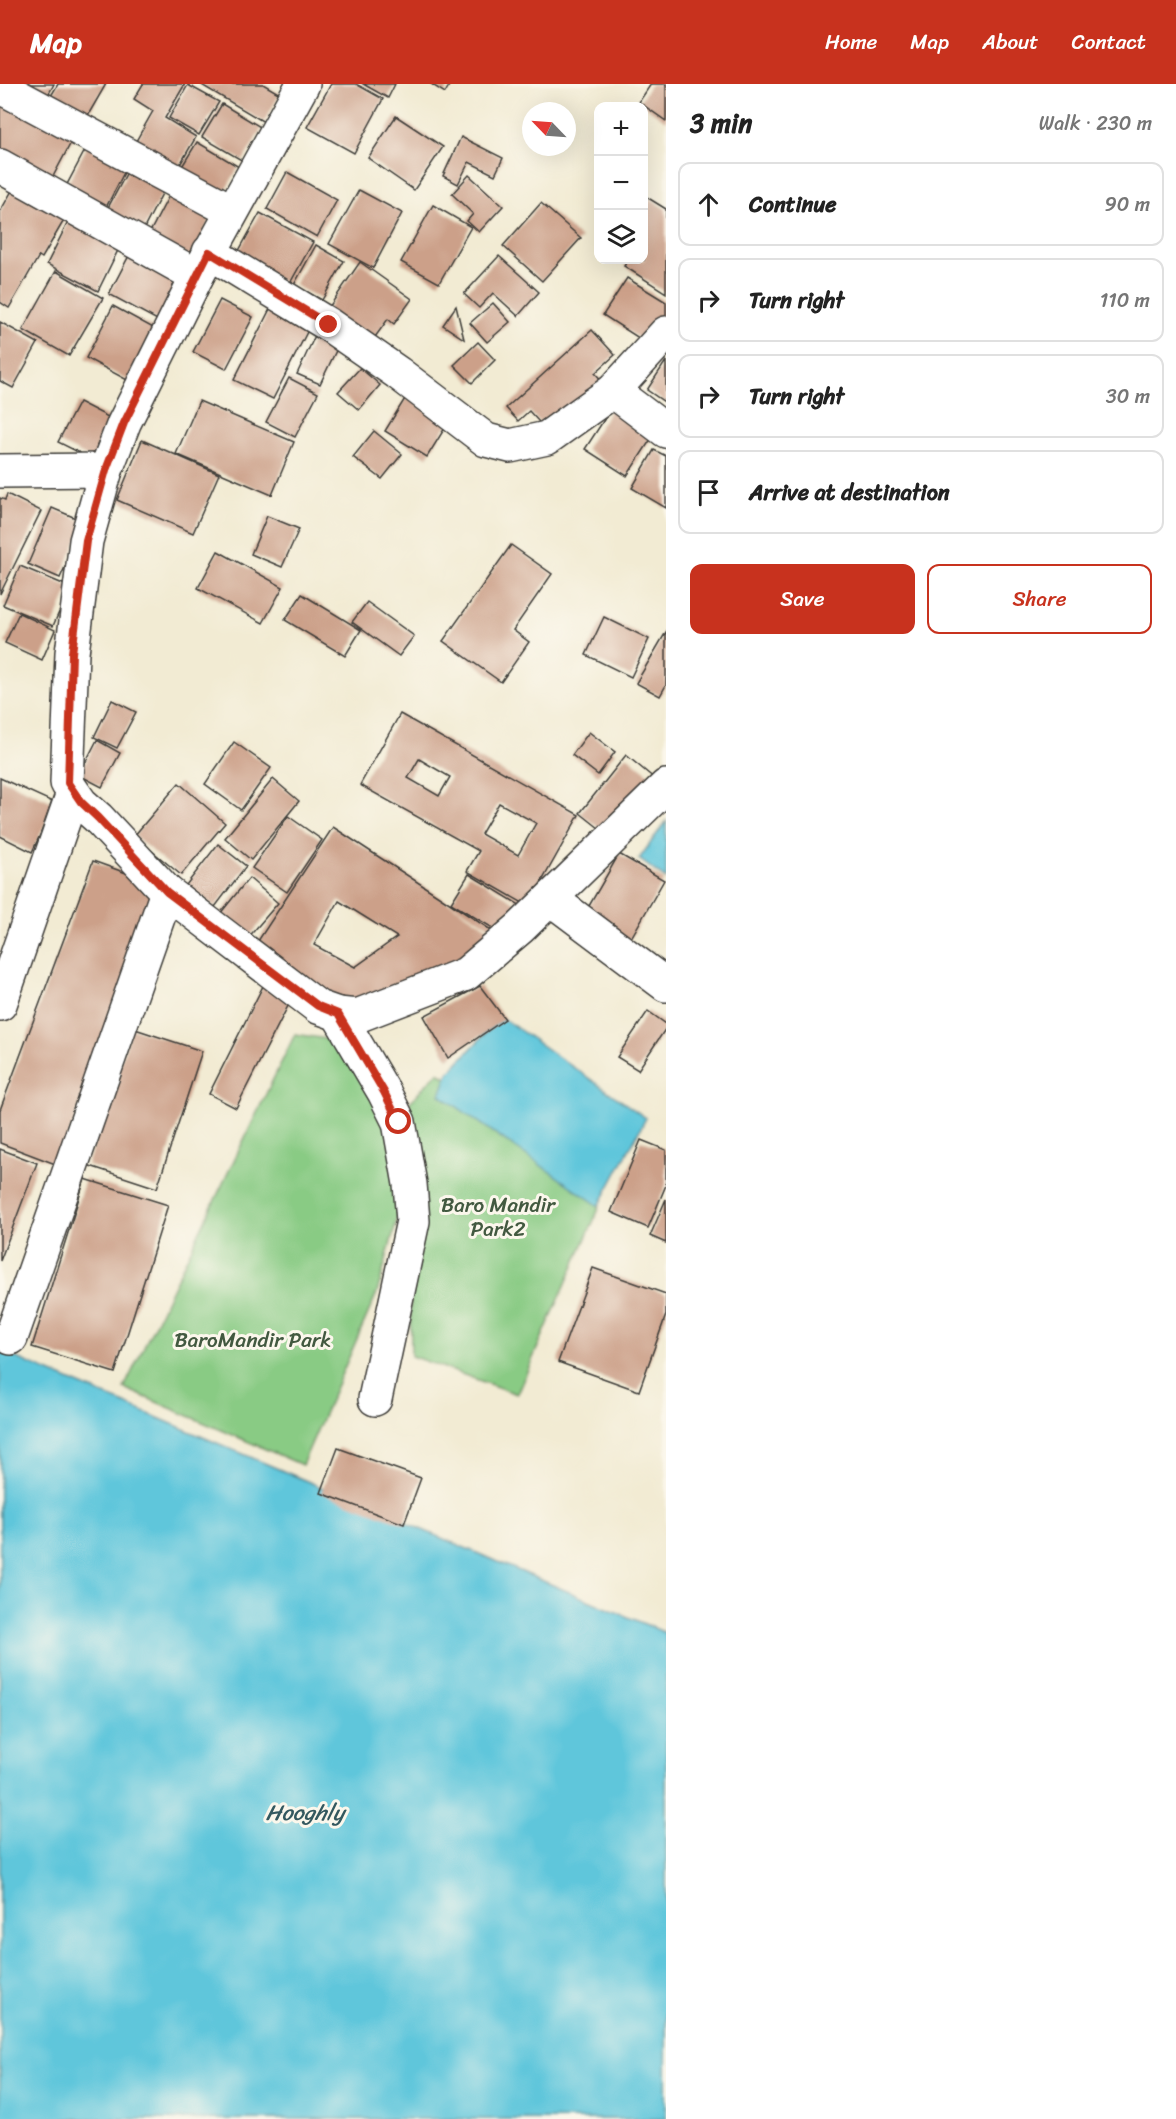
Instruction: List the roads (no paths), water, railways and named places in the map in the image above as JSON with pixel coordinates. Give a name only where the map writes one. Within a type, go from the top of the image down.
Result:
[{"type":"street","points":[[303,84],[203,264],[124,423],[106,470],[86,541],[72,653],[68,783],[73,793],[167,892],[318,1006],[338,1014],[357,1016],[466,974],[551,899],[666,786]]},
{"type":"street","points":[[0,89],[4,89],[232,211]]},
{"type":"street","points":[[0,166],[329,325],[398,373],[486,440],[497,444],[510,446],[547,438],[613,391],[666,333]]},
{"type":"street","points":[[613,391],[666,431]]},
{"type":"street","points":[[0,471],[106,470]]},
{"type":"street","points":[[0,1004],[73,793]]},
{"type":"street","points":[[11,1338],[167,892]]},
{"type":"street","points":[[551,899],[666,985]]},
{"type":"street","points":[[338,1014],[399,1122],[411,1193],[413,1221],[375,1399]]},
{"type":"water","points":[[666,821],[666,879],[639,859]]},
{"type":"water","points":[[501,1017],[646,1118],[599,1206],[440,1095],[448,1073]]},
{"type":"water","name":"Hooghly","points":[[0,1351],[666,1633],[666,2119],[0,2119]]},
{"type":"park label","name":"Baro Mandir Park2","points":[[498,1217]]},
{"type":"park label","name":"BaroMandir Park","points":[[253,1340]]}]
